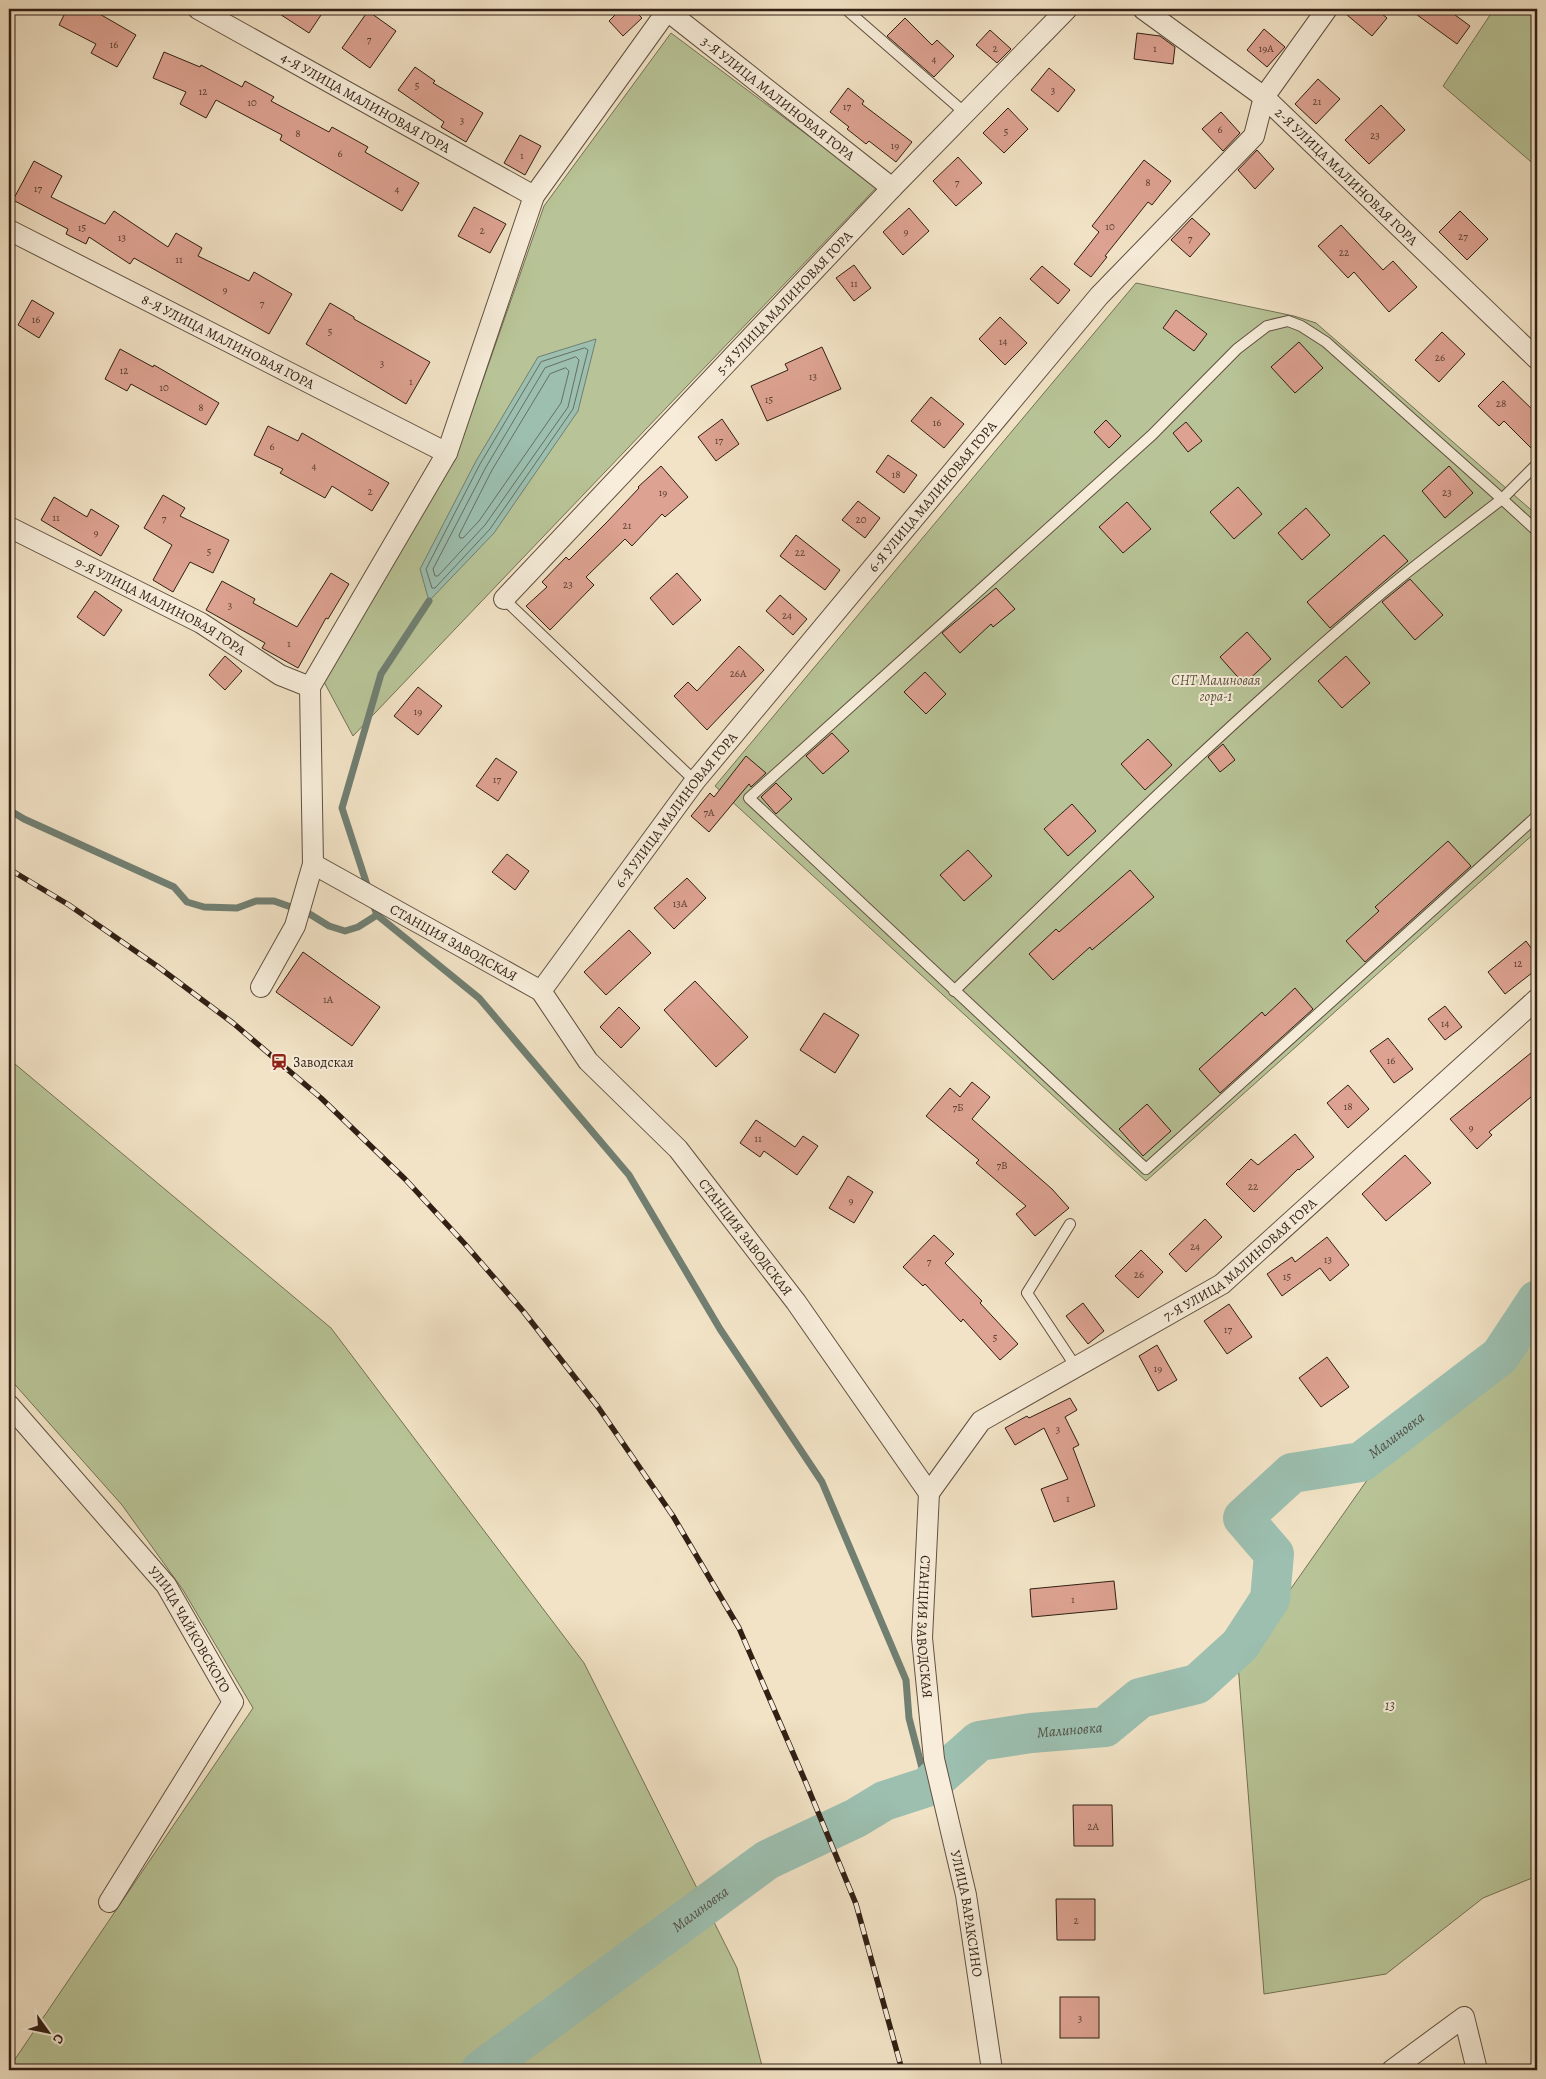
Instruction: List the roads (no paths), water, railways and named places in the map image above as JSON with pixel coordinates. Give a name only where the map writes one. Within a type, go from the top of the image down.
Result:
[{"type":"street","name":"4-Я УЛИЦА МАЛИНОВАЯ ГОРА","points":[[198,9],[534,196]]},
{"type":"street","name":"5-Я УЛИЦА МАЛИНОВАЯ ГОРА","points":[[504,599],[892,188],[1067,9]]},
{"type":"street","name":"2-Я УЛИЦА МАЛИНОВАЯ ГОРА","points":[[1143,9],[1264,97],[1537,360]]},
{"type":"street","name":"6-Я УЛИЦА МАЛИНОВАЯ ГОРА","points":[[540,991],[695,782],[1099,296],[1254,136],[1264,97],[1327,9]]},
{"type":"street","points":[[261,987],[295,926],[313,864],[310,687],[447,453],[534,196],[666,10]]},
{"type":"street","name":"3-Я УЛИЦА МАЛИНОВАЯ ГОРА","points":[[666,10],[892,188]]},
{"type":"street","name":"8-Я УЛИЦА МАЛИНОВАЯ ГОРА","points":[[9,230],[447,453]]},
{"type":"street","name":"9-Я УЛИЦА МАЛИНОВАЯ ГОРА","points":[[9,527],[201,622],[280,675],[310,687]]},
{"type":"street","name":"СТАНЦИЯ ЗАВОДСКАЯ","points":[[313,864],[540,991],[588,1061],[678,1149],[791,1294],[930,1494],[922,1638],[934,1759]]},
{"type":"street","name":"7-Я УЛИЦА МАЛИНОВАЯ ГОРА","points":[[930,1494],[981,1422],[1222,1284],[1537,999]]},
{"type":"street","name":"УЛИЦА ЧАЙКОВСКОГО","points":[[9,1405],[166,1586],[233,1702],[109,1902]]},
{"type":"street","name":"УЛИЦА ВАРАКСИНО","points":[[934,1759],[966,1895],[992,2070]]},
{"type":"street","points":[[1392,2070],[1464,2017],[1477,2070]]},
{"type":"lane","points":[[848,11],[965,113]]},
{"type":"lane","points":[[1537,531],[1326,342],[1301,326],[1288,321],[1267,326],[1237,349],[1152,435],[749,798],[1146,1169],[1537,816]]},
{"type":"lane","points":[[954,991],[1106,843],[1270,691],[1385,591],[1502,499],[1537,464]]},
{"type":"lane","points":[[504,599],[695,782]]},
{"type":"lane","points":[[1070,1224],[1027,1293],[1076,1367]]},
{"type":"water","points":[[596,339],[578,411],[494,533],[429,601],[420,569],[476,461],[538,357]]},
{"type":"waterway","points":[[369,891],[342,808],[381,674],[429,601]]},
{"type":"waterway","points":[[9,810],[24,819],[174,887],[187,902],[204,907],[237,908],[256,901],[274,901],[308,913],[329,926],[345,931],[358,927],[377,915]]},
{"type":"waterway","points":[[372,901],[377,915],[479,998],[629,1175],[720,1329],[822,1482],[906,1680],[909,1718],[927,1787]]},
{"type":"waterway","name":"Малиновка","points":[[481,2070],[767,1860],[856,1818],[884,1801],[927,1787],[979,1741],[1031,1733],[1105,1727],[1140,1698],[1197,1684],[1240,1645],[1270,1599],[1274,1554],[1243,1518],[1292,1473],[1361,1462],[1500,1356],[1537,1300]]},
{"type":"railway","points":[[9,869],[69,905],[157,966],[233,1023],[321,1098],[405,1179],[464,1243],[523,1311],[598,1407],[673,1516],[739,1628],[856,1904],[902,2070]]},
{"type":"place","name":"Заводская","points":[[279,1062]]},
{"type":"park label","name":"СНТ Малиновая гора-1","points":[[1216,688]]},
{"type":"park label","name":"13","points":[[1390,1705]]}]
